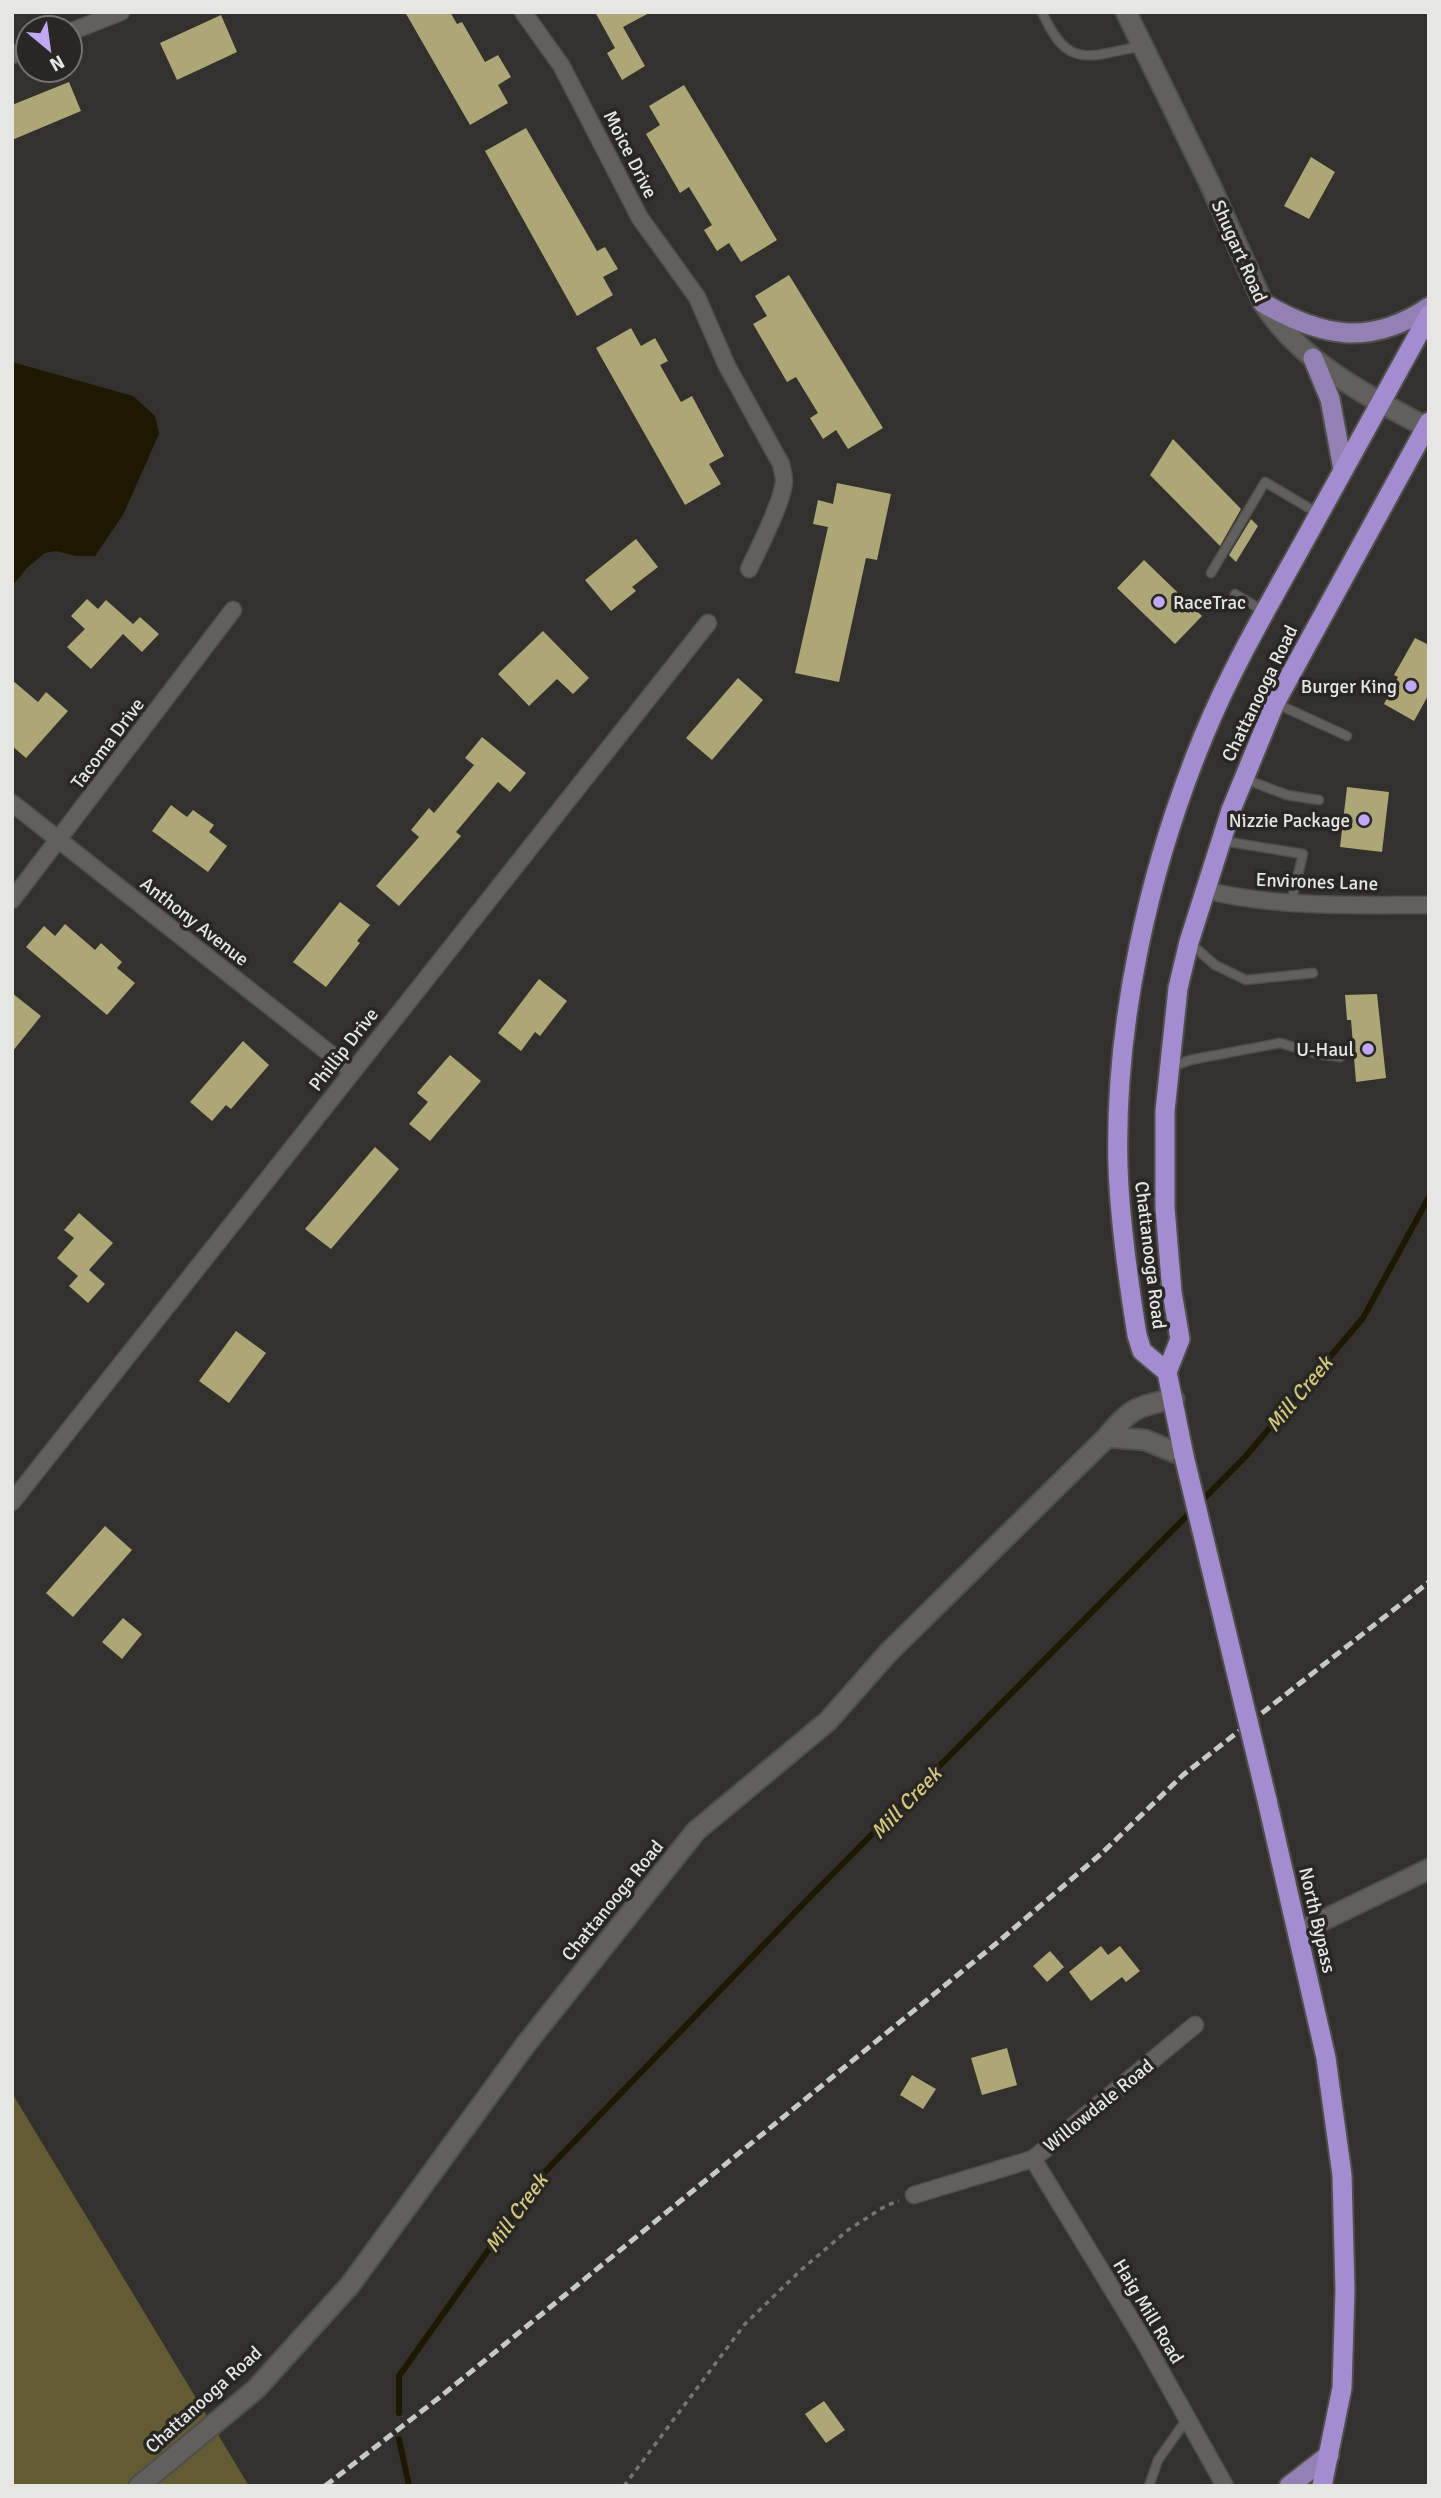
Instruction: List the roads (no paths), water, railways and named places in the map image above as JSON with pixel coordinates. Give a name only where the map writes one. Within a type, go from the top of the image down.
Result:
[{"type":"highway","name":"Chattanooga Road","points":[[1428,426],[1275,703],[1242,778],[1189,942],[1178,988],[1165,1111],[1165,1208],[1172,1292],[1180,1339],[1167,1372],[1142,1351],[1131,1301],[1122,1230],[1118,1164],[1118,1129],[1127,1018],[1145,920],[1178,802],[1220,698],[1429,315]]},
{"type":"highway","name":"North Bypass","points":[[1167,1372],[1184,1456],[1299,1932],[1326,2058],[1342,2175],[1345,2290],[1342,2388],[1322,2486]]},
{"type":"main road","points":[[1263,303],[1300,323],[1339,334],[1373,331],[1429,307]]},
{"type":"main road","points":[[1313,358],[1332,408],[1343,470]]},
{"type":"main road","points":[[1289,2486],[1329,2455]]},
{"type":"street","points":[[84,27],[121,12]]},
{"type":"street","name":"Moice Drive","points":[[523,12],[561,65],[640,218],[696,297],[727,366],[775,449],[784,480],[763,540],[748,569]]},
{"type":"street","name":"Shugart Road","points":[[1125,12],[1209,182],[1263,303],[1286,334],[1339,378],[1380,404],[1428,426]]},
{"type":"street","name":"Tacoma Drive","points":[[12,900],[233,610]]},
{"type":"street","name":"Phillip Drive","points":[[12,1502],[708,623]]},
{"type":"street","name":"Anthony Avenue","points":[[12,803],[352,1071]]},
{"type":"street","name":"Environes Lane","points":[[1204,890],[1241,899],[1291,904],[1429,905]]},
{"type":"street","name":"Chattanooga Road","points":[[139,2486],[256,2389],[350,2285],[526,2044],[696,1831],[828,1721],[888,1653],[1107,1437],[1121,1419],[1138,1406],[1174,1399]]},
{"type":"street","points":[[1107,1437],[1145,1440],[1184,1456]]},
{"type":"street","points":[[1299,1932],[1429,1869]]},
{"type":"street","name":"Willowdale Road","points":[[914,2195],[1033,2159],[1195,2025]]},
{"type":"street","name":"Haig Mill Road","points":[[1033,2159],[1145,2343],[1225,2486]]},
{"type":"lane","points":[[1042,12],[1058,41],[1076,55],[1091,56],[1142,46]]},
{"type":"lane","points":[[1211,572],[1265,482],[1319,514]]},
{"type":"lane","points":[[1234,594],[1265,612]]},
{"type":"lane","points":[[1275,703],[1347,736]]},
{"type":"lane","points":[[1242,778],[1287,795],[1319,800]]},
{"type":"lane","points":[[1220,840],[1303,855],[1291,904]]},
{"type":"lane","points":[[1189,942],[1214,965],[1245,979],[1313,973]]},
{"type":"lane","points":[[1168,1068],[1190,1060],[1280,1043],[1340,1057]]},
{"type":"lane","points":[[1149,2486],[1158,2460],[1187,2419]]},
{"type":"waterway","name":"Mill Creek","points":[[399,2413],[399,2376],[541,2176],[807,1900],[1246,1456],[1363,1318],[1429,1197]]},
{"type":"waterway","name":"Mill Creek","points":[[399,2439],[409,2486]]},
{"type":"railway","points":[[325,2486],[440,2397],[998,1942],[1102,1853],[1183,1775],[1429,1582]]},
{"type":"place","name":"RaceTrac","points":[[1159,602]]},
{"type":"place","name":"Burger King","points":[[1411,686]]},
{"type":"place","name":"Nizzie Package","points":[[1364,820]]},
{"type":"place","name":"U-Haul","points":[[1368,1049]]}]
